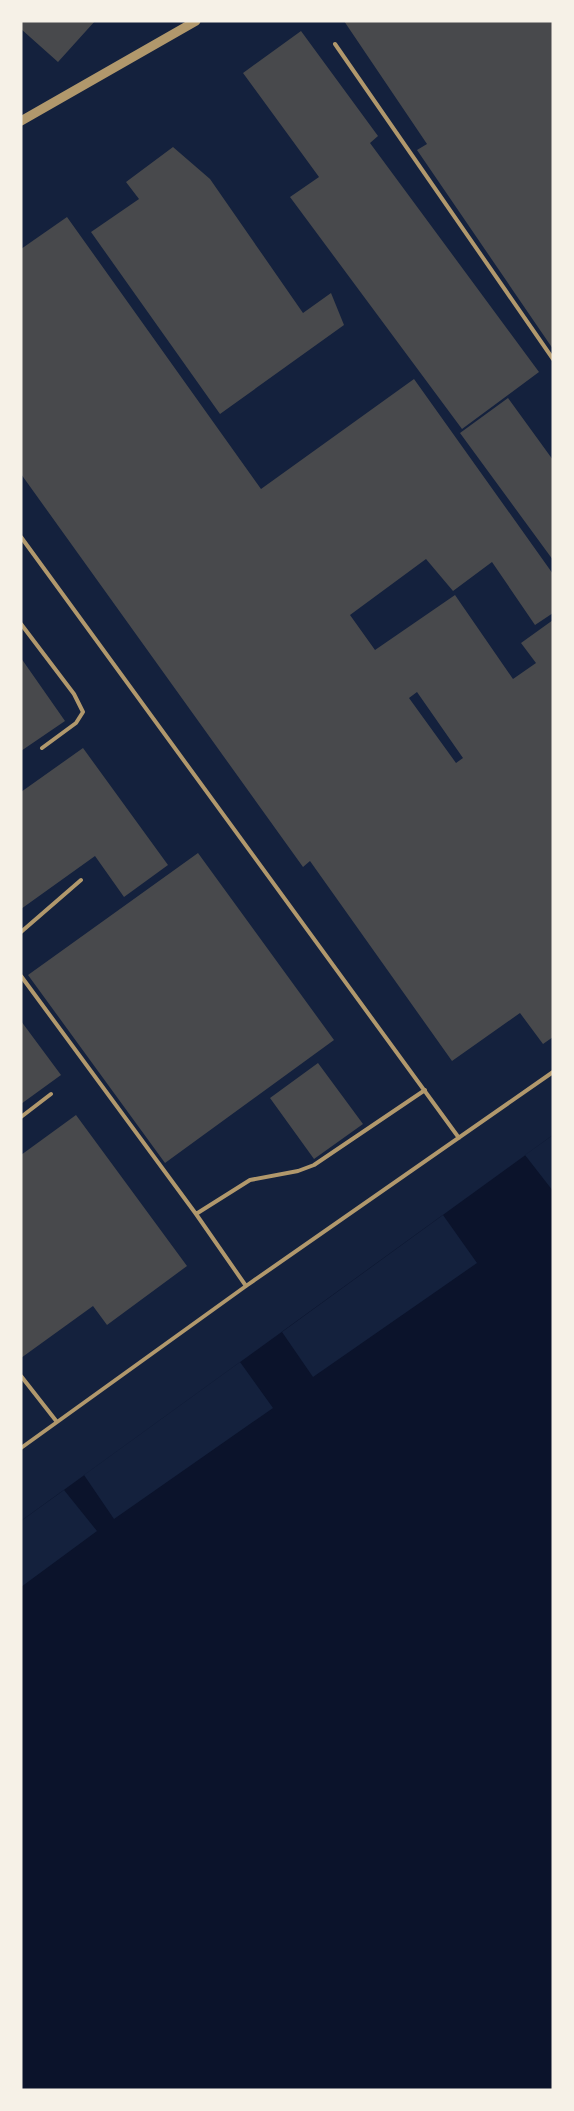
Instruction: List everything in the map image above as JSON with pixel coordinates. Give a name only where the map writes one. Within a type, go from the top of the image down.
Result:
[{"type":"street","points":[[21,121],[196,21]]},
{"type":"lane","points":[[335,44],[553,359]]},
{"type":"lane","points":[[21,537],[459,1138]]},
{"type":"lane","points":[[21,624],[74,694],[84,712],[76,723],[42,748]]},
{"type":"lane","points":[[21,932],[80,880]]},
{"type":"lane","points":[[21,976],[196,1214],[246,1286]]},
{"type":"lane","points":[[21,1448],[246,1286],[553,1072]]},
{"type":"lane","points":[[196,1214],[250,1180],[306,1169],[425,1090]]},
{"type":"lane","points":[[21,1117],[51,1094]]},
{"type":"lane","points":[[21,1376],[57,1422]]},
{"type":"water","points":[[553,1135],[553,2090],[21,2090],[21,1521]]},
{"type":"pier","points":[[553,1135],[553,1191],[525,1155]]},
{"type":"pier","points":[[443,1215],[477,1263],[313,1377],[282,1332]]},
{"type":"pier","points":[[240,1362],[273,1408],[114,1519],[84,1475]]},
{"type":"pier","points":[[64,1490],[97,1531],[21,1587],[21,1521]]},
{"type":"building","points":[[21,21],[95,21],[58,62],[21,29]]},
{"type":"building","points":[[344,21],[553,21],[553,349],[417,150],[427,144]]},
{"type":"building","points":[[301,31],[378,136],[370,143],[539,372],[462,429],[290,197],[319,177],[243,73]]},
{"type":"building","points":[[173,147],[210,179],[303,313],[331,293],[344,325],[220,414],[91,232],[139,199],[126,182]]},
{"type":"building","points":[[67,217],[261,489],[414,379],[553,574],[553,613],[535,625],[492,562],[453,591],[426,559],[350,615],[375,650],[455,595],[513,679],[536,663],[521,643],[553,620],[553,1037],[543,1044],[520,1013],[452,1061],[310,861],[303,867],[21,474],[21,249]],"holes":[[[417,692],[463,758],[456,763],[409,698]]]},
{"type":"building","points":[[508,398],[553,460],[553,560],[460,433]]},
{"type":"building","points":[[21,658],[65,721],[21,751]]},
{"type":"building","points":[[83,748],[168,865],[124,897],[95,856],[21,909],[21,792]]},
{"type":"building","points":[[198,853],[334,1040],[165,1163],[28,975]]},
{"type":"building","points":[[21,1021],[61,1075],[21,1104]]},
{"type":"building","points":[[318,1063],[363,1124],[314,1159],[270,1098]]},
{"type":"building","points":[[76,1115],[187,1266],[107,1325],[93,1306],[21,1358],[21,1155]]}]
